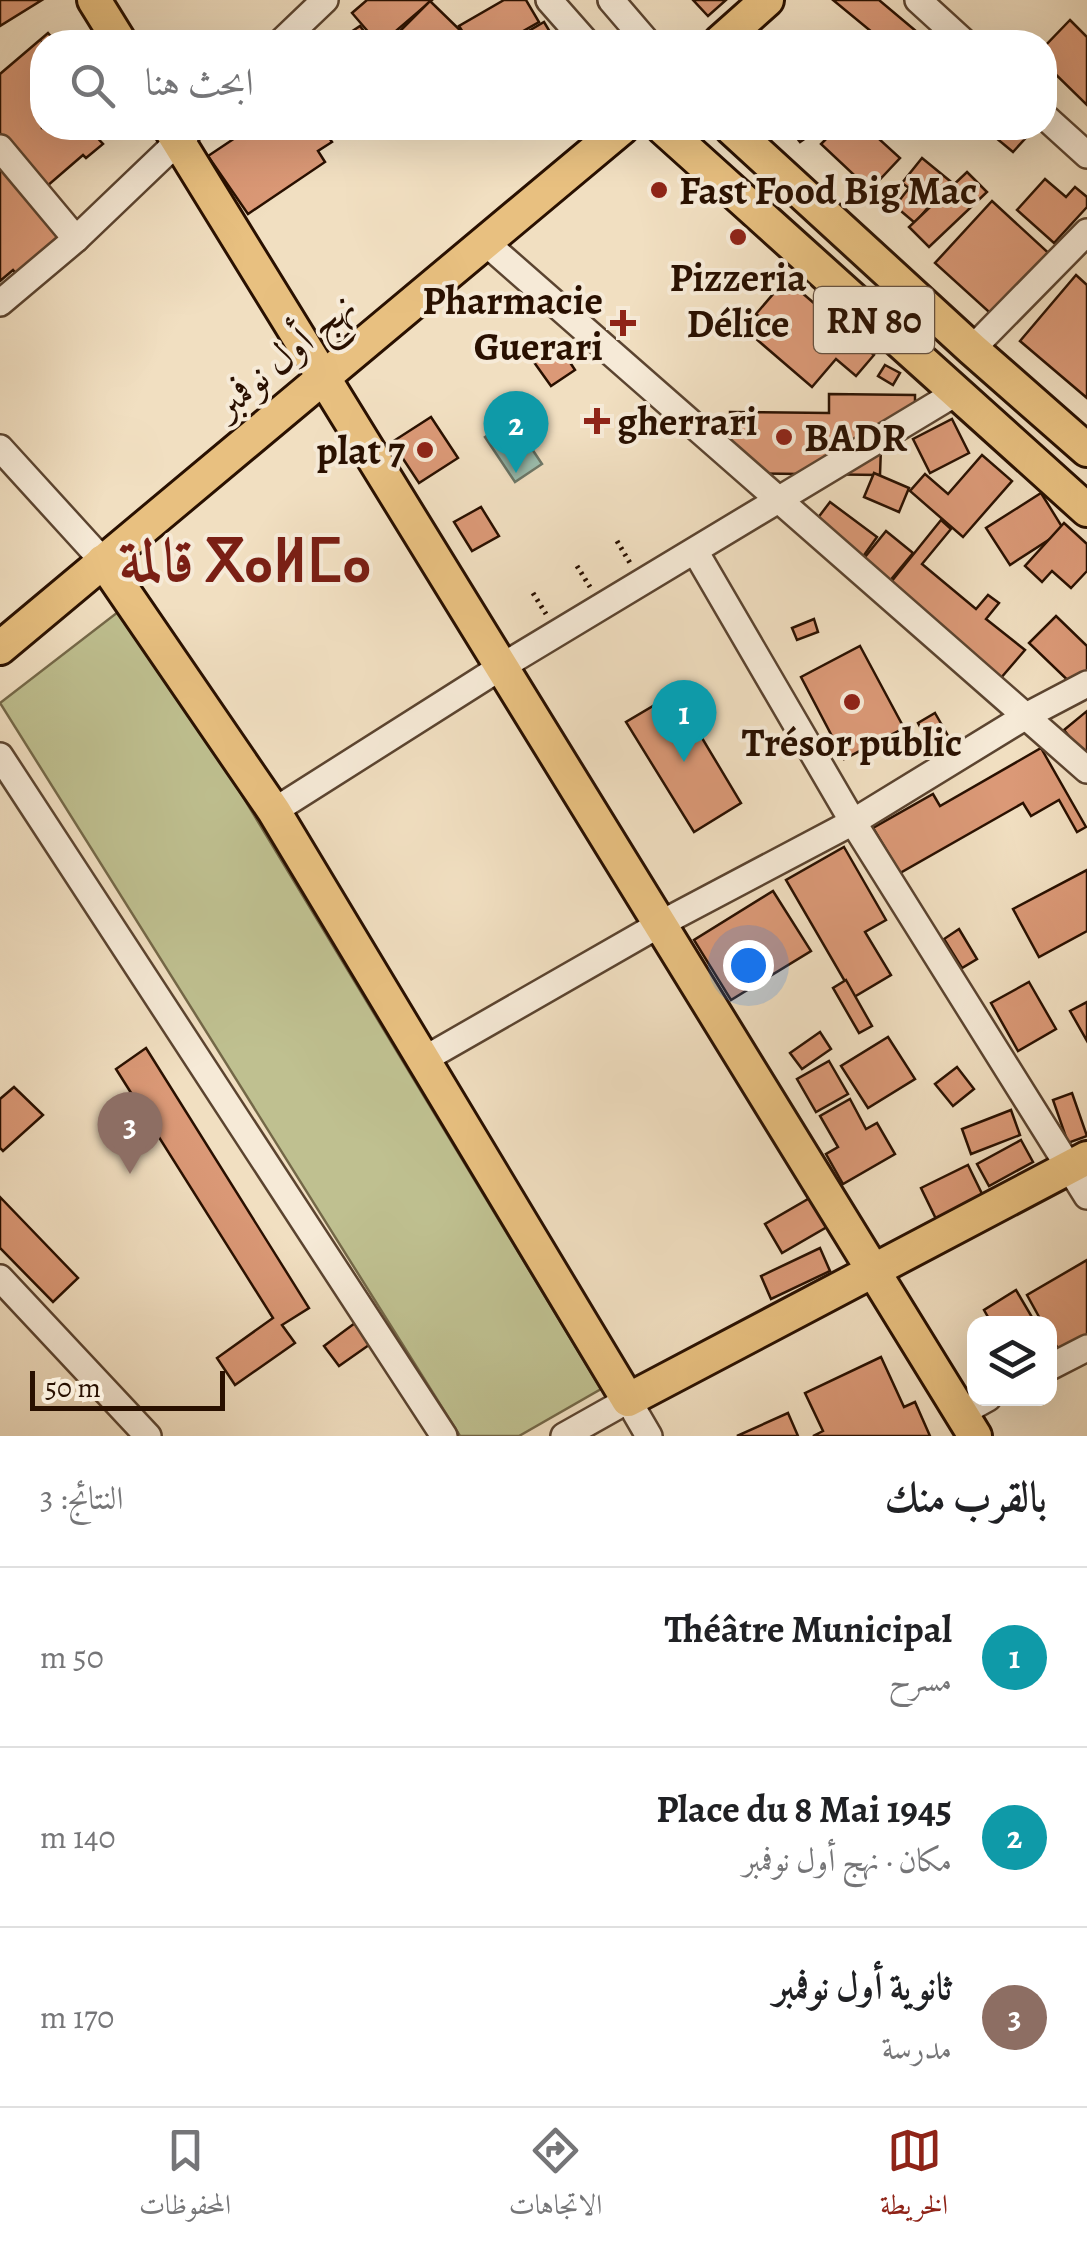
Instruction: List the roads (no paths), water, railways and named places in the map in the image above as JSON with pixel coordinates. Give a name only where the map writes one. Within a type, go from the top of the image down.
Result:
[{"type":"main road","points":[[94,0],[113,30]]},
{"type":"main road","points":[[734,30],[768,0]]},
{"type":"main road","points":[[185,140],[323,377],[876,1272],[975,1416]]},
{"type":"main road","name":"نهج أول نوفمبر","points":[[0,648],[608,140]]},
{"type":"main road","name":"RN 80","points":[[676,140],[1087,510]]},
{"type":"main road","name":"RN 80","points":[[744,140],[1087,450]]},
{"type":"main road","points":[[102,561],[274,811],[628,1400],[1078,1162]]},
{"type":"street","points":[[294,30],[325,0]]},
{"type":"street","points":[[549,0],[575,30]]},
{"type":"street","points":[[611,0],[637,30]]},
{"type":"street","points":[[918,0],[951,30]]},
{"type":"street","points":[[1057,128],[1087,155]]},
{"type":"street","points":[[0,304],[76,239],[172,140]]},
{"type":"street","points":[[0,148],[76,239]]},
{"type":"street","points":[[972,349],[1087,232]]},
{"type":"street","points":[[486,243],[1087,770]]},
{"type":"street","points":[[274,811],[502,667],[954,394]]},
{"type":"street","points":[[0,448],[102,561]]},
{"type":"street","points":[[695,552],[853,822],[1078,1162],[1087,1196]]},
{"type":"street","points":[[422,1060],[662,924],[853,822],[1026,716],[1087,684]]},
{"type":"street","points":[[0,756],[444,1436]]},
{"type":"street","points":[[0,1278],[148,1436]]},
{"type":"street","points":[[1057,1364],[1087,1348]]},
{"type":"street","points":[[564,1436],[628,1400],[650,1436]]},
{"type":"place","name":"Fast Food Big Mac","points":[[659,190]]},
{"type":"place","name":"Pizzeria Délice","points":[[738,237]]},
{"type":"place","name":"Pharmacie Guerari","points":[[623,323]]},
{"type":"place","name":"gherrari","points":[[597,421]]},
{"type":"place","name":"BADR","points":[[784,437]]},
{"type":"place","name":"plat 7","points":[[425,450]]},
{"type":"place","name":"Place du 8 Mai 1945","points":[[516,473]]},
{"type":"place","name":"Trésor public","points":[[852,702]]},
{"type":"place","name":"Théâtre Municipal","points":[[684,762]]},
{"type":"place","name":"ثانوية أول نوفمبر","points":[[130,1174]]},
{"type":"district","name":"قالمة ⴳⴰⵍⵎⴰ","points":[[245,561]]}]
